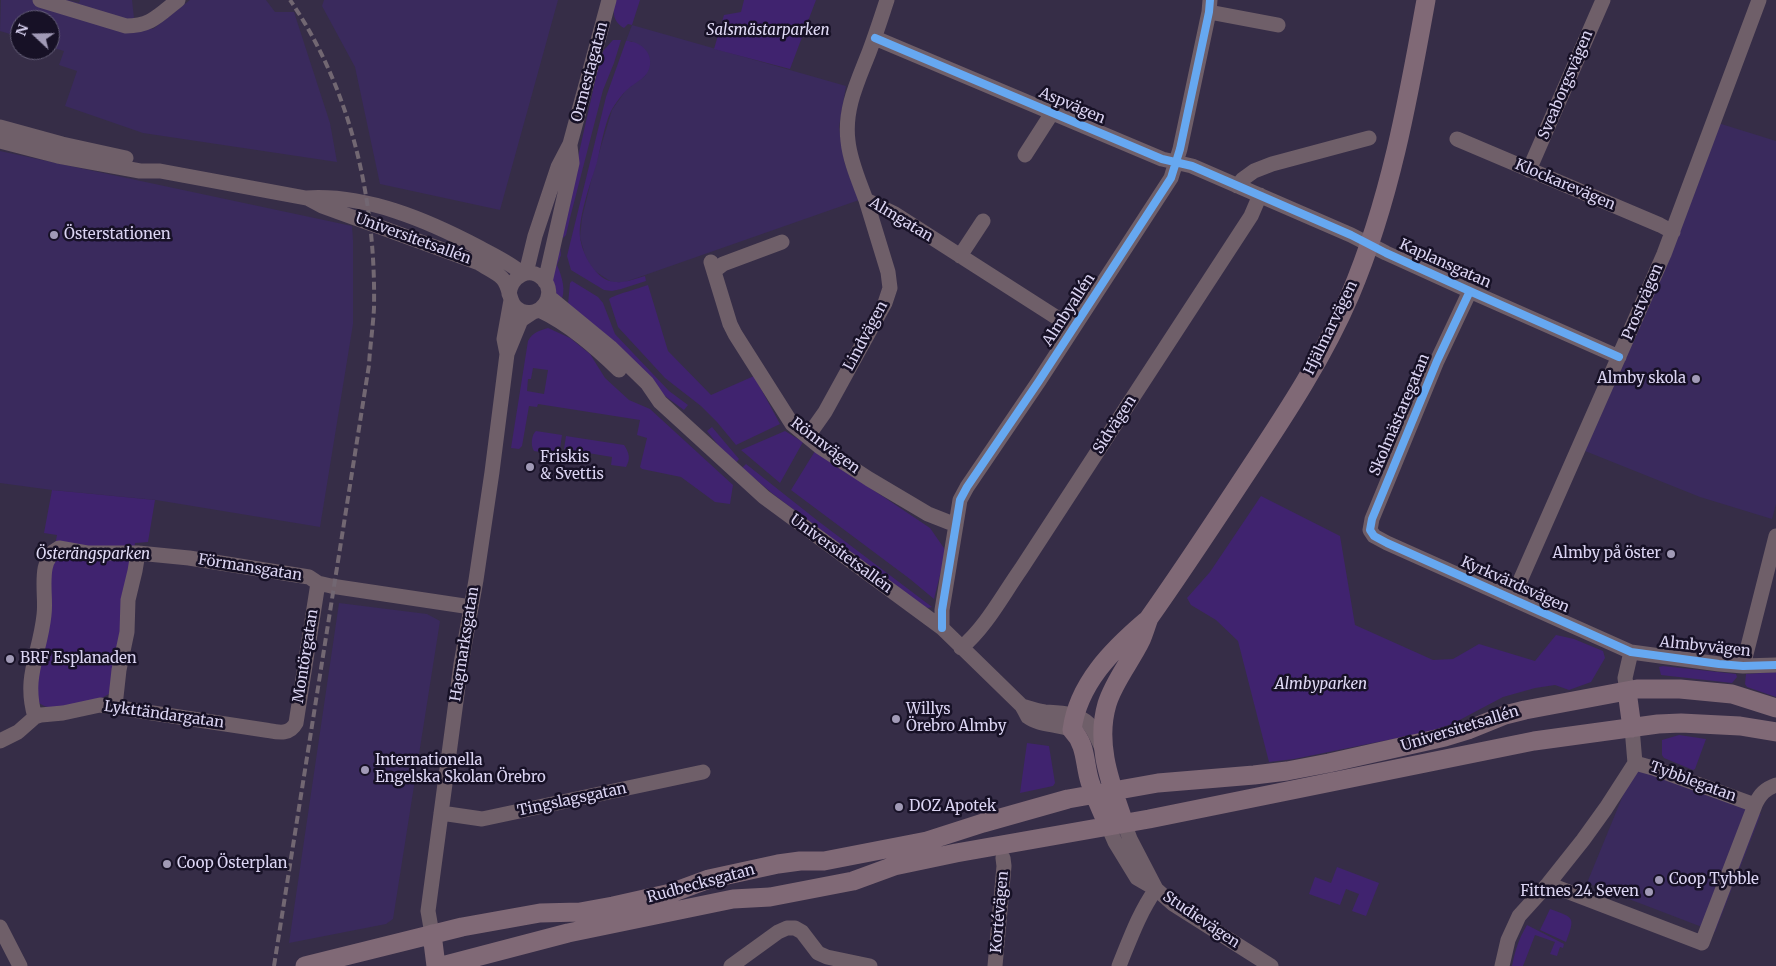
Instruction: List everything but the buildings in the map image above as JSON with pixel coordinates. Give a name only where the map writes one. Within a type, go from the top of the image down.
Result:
[{"type":"main road","name":"Hjälmarvägen","points":[[1102,748],[1108,704],[1149,618],[1308,379],[1348,300],[1387,189],[1398,148],[1426,0]]},
{"type":"main road","name":"Hjälmarvägen","points":[[1078,723],[1084,692],[1104,662],[1122,641],[1149,618]]},
{"type":"main road","name":"Universitetsallén","points":[[1104,793],[1158,783],[1254,775],[1296,769],[1430,741],[1525,710],[1627,692],[1659,688],[1732,694],[1776,708]]},
{"type":"main road","points":[[1627,692],[1632,728]]},
{"type":"main road","points":[[1108,704],[1098,716],[1078,723],[1079,737],[1090,781],[1104,793],[1116,824]]},
{"type":"main road","name":"Universitetsallén","points":[[1116,824],[1506,746],[1632,728],[1681,723],[1740,726],[1776,732]]},
{"type":"main road","points":[[1102,748],[1108,777],[1104,793]]},
{"type":"main road","name":"Rudbecksgatan","points":[[305,966],[432,934],[540,913],[580,912],[613,906],[671,893],[709,879],[778,864],[800,860],[824,861],[927,841],[1052,803],[1104,793]]},
{"type":"main road","name":"Rudbecksgatan","points":[[442,966],[568,933],[733,899],[770,898],[793,894],[853,881],[894,866],[1116,824]]},
{"type":"main road","points":[[432,934],[436,966]]},
{"type":"street","points":[[40,0],[126,26],[139,26],[150,22],[178,0]]},
{"type":"street","name":"Ormestagatan","points":[[524,273],[558,167],[570,144],[609,0]]},
{"type":"street","name":"Almgatan","points":[[887,0],[852,96],[847,127],[850,154],[866,200],[895,214],[1073,328]]},
{"type":"street","name":"Sveaborgsvägen","points":[[1529,170],[1603,0]]},
{"type":"street","name":"Prostvägen","points":[[1512,599],[1673,232],[1759,0]]},
{"type":"street","name":"Almbyallén","points":[[942,628],[942,610],[960,500],[1171,178],[1177,162],[1210,6],[1278,25]]},
{"type":"street","name":"Aspvägen","points":[[874,38],[1162,159],[1192,166],[1260,195]]},
{"type":"street","name":"Aspvägen","points":[[1025,156],[1052,113]]},
{"type":"street","name":"Universitetsallén","points":[[0,127],[62,144],[141,162],[160,171]]},
{"type":"street","points":[[1237,186],[1254,171],[1272,164],[1369,138]]},
{"type":"street","name":"Klockarevägen","points":[[1457,139],[1673,232]]},
{"type":"street","name":"Universitetsallén","points":[[0,141],[58,156],[140,171],[160,171],[306,198],[325,197],[358,201],[391,210],[440,228],[524,273]]},
{"type":"street","name":"Ormestagatan","points":[[547,289],[572,162],[570,144]]},
{"type":"street","name":"Kaplansgatan","points":[[1260,195],[1470,291],[1619,356]]},
{"type":"street","name":"Sidvägen","points":[[961,648],[972,639],[983,625],[1020,569],[1251,216],[1260,195]]},
{"type":"street","name":"Universitetsallén","points":[[306,198],[322,206],[479,263],[502,278],[510,297]]},
{"type":"street","name":"Lindvägen","points":[[808,436],[825,412],[876,320],[890,288],[888,272],[866,200]]},
{"type":"street","points":[[960,256],[983,222]]},
{"type":"street","name":"Rönnvägen","points":[[782,242],[712,266],[735,334],[792,424],[820,447],[869,479],[928,514],[956,525]]},
{"type":"street","points":[[524,273],[537,275],[547,289],[546,303],[536,311],[520,310],[510,297],[511,284],[518,276],[524,273]]},
{"type":"street","name":"Universitetsallén","points":[[547,289],[647,383],[660,402]]},
{"type":"street","name":"Skolmästaregatan","points":[[1387,543],[1374,536],[1370,530],[1372,519],[1438,361],[1470,291]]},
{"type":"street","name":"Hagmarksgatan","points":[[507,354],[504,339],[510,297]]},
{"type":"street","name":"Universitetsallén","points":[[536,311],[554,317],[595,347],[641,391],[660,402],[764,497],[942,628],[1022,706],[1078,723]]},
{"type":"street","name":"Hagmarksgatan","points":[[432,934],[427,915],[440,812],[461,664],[492,472],[507,354],[522,320],[536,311]]},
{"type":"street","points":[[1743,666],[1776,536]]},
{"type":"street","name":"Kyrkvärdsvägen","points":[[1387,543],[1631,652]]},
{"type":"street","name":"Förmansgatan","points":[[35,717],[30,696],[30,676],[44,616],[44,577],[49,557],[57,549],[64,548],[87,553],[138,553],[189,558],[309,577],[318,583],[471,607]]},
{"type":"street","points":[[115,706],[119,670],[127,632],[128,600],[136,571],[138,553]]},
{"type":"street","name":"Montörgatan","points":[[293,728],[296,723],[318,583]]},
{"type":"street","points":[[1627,692],[1625,678],[1631,652]]},
{"type":"street","name":"Almbyvägen","points":[[1631,652],[1743,666],[1776,665]]},
{"type":"street","name":"Lykttändargatan","points":[[35,717],[47,713],[63,713],[94,706],[115,706],[283,732],[293,728]]},
{"type":"street","points":[[0,741],[18,732],[35,717]]},
{"type":"street","points":[[1078,723],[1095,732],[1102,748]]},
{"type":"street","name":"Tybblegatan","points":[[1632,728],[1635,763],[1755,805],[1760,795],[1768,788],[1776,785]]},
{"type":"street","points":[[1502,966],[1508,940],[1519,916],[1548,884],[1597,821],[1635,763]]},
{"type":"street","name":"Tingslagsgatan","points":[[440,812],[482,819],[704,772]]},
{"type":"street","points":[[1548,884],[1702,943],[1755,805]]},
{"type":"street","name":"Studievägen","points":[[1116,824],[1115,842],[1137,878],[1173,904],[1271,966]]},
{"type":"street","name":"Kortévägen","points":[[995,966],[1004,866],[1003,858]]},
{"type":"street","points":[[1119,966],[1138,918],[1156,890]]},
{"type":"street","points":[[0,927],[20,966]]},
{"type":"street","points":[[732,966],[778,932],[787,928],[795,928],[802,932],[826,962],[870,966]]},
{"type":"shaded area","points":[[1,0],[68,0],[79,3],[80,0],[132,0],[134,18],[153,29],[190,0],[266,0],[275,12],[294,12],[330,123],[337,162],[143,133],[65,106],[77,71],[59,65],[64,51],[60,50],[60,10],[10,10],[10,34],[0,31]]},
{"type":"shaded area","points":[[324,0],[558,0],[500,210],[380,184],[355,67],[322,6]]},
{"type":"shaded area","points":[[632,25],[846,86],[839,127],[845,164],[859,200],[625,282],[613,283],[592,269],[585,255],[580,237],[582,218],[593,173],[612,110],[626,90],[646,75],[632,41],[626,41]]},
{"type":"shaded area","name":"Almby skola","points":[[1718,123],[1776,141],[1776,504],[1772,519],[1700,497],[1585,451]]},
{"type":"shaded area","points":[[0,151],[352,226],[353,324],[320,527],[156,500],[0,483]]},
{"type":"shaded area","name":"Internationella Engelska Skolan Örebro","points":[[339,603],[427,614],[440,621],[393,919],[386,924],[289,943]]},
{"type":"shaded area","points":[[1635,766],[1761,814],[1715,932],[1587,883]]},
{"type":"green space","points":[[615,0],[640,0],[632,25],[628,24],[624,28],[617,22],[614,12]]},
{"type":"green space","name":"Salsmästarparken","points":[[744,0],[816,0],[790,69],[714,49],[724,15],[741,12]]},
{"type":"green space","points":[[613,40],[621,40],[603,90],[566,235],[563,238],[560,237],[601,55]]},
{"type":"green space","points":[[626,41],[636,43],[647,51],[650,65],[645,76],[626,91],[611,111],[586,199],[580,229],[581,244],[587,258],[591,266],[602,277],[619,282],[645,276],[646,281],[612,291],[604,290],[571,270],[567,256],[606,97]]},
{"type":"green space","points":[[560,245],[561,255],[557,265],[562,279],[563,294],[560,303],[552,283]]},
{"type":"green space","points":[[572,281],[598,297],[603,303],[615,334],[669,391],[688,405],[684,410],[665,396],[568,304],[570,283]]},
{"type":"green space","points":[[648,285],[668,351],[711,395],[754,376],[780,424],[736,445],[701,406],[665,378],[618,327],[609,299]]},
{"type":"green space","points":[[548,328],[570,338],[590,354],[605,378],[629,400],[650,409],[733,485],[730,504],[715,502],[681,477],[642,469],[640,467],[647,438],[637,435],[640,420],[538,404],[537,407],[529,406],[522,446],[519,449],[511,448],[528,341],[534,334]],"holes":[[[533,368],[548,370],[544,394],[527,391],[528,379],[531,379]]]},
{"type":"green space","points":[[712,427],[739,459],[736,463],[722,450],[707,431]]},
{"type":"green space","points":[[536,431],[562,435],[559,455],[534,451],[532,440]]},
{"type":"green space","points":[[785,431],[803,442],[780,483],[741,450]]},
{"type":"green space","points":[[566,436],[624,445],[629,456],[628,464],[626,467],[611,465],[612,457],[564,449]]},
{"type":"green space","points":[[815,451],[930,528],[946,551],[934,599],[791,490]]},
{"type":"green space","points":[[746,464],[932,607],[923,607],[773,494],[742,468]]},
{"type":"green space","name":"Österängsparken","points":[[52,490],[155,500],[148,542],[135,543],[124,623],[111,692],[91,702],[72,706],[48,707],[34,699],[49,577],[57,535],[44,533]]},
{"type":"green space","name":"Almbyparken","points":[[1261,496],[1340,536],[1355,625],[1433,660],[1453,659],[1479,644],[1535,661],[1556,635],[1574,639],[1603,651],[1605,658],[1591,682],[1569,690],[1555,685],[1535,688],[1503,697],[1452,724],[1427,732],[1294,759],[1269,762],[1238,641],[1216,620],[1191,605],[1187,598],[1210,572]]},
{"type":"green space","points":[[1659,667],[1736,674],[1737,677],[1732,683],[1661,675]]},
{"type":"green space","points":[[1776,672],[1776,697],[1747,687],[1745,684],[1746,674]]},
{"type":"green space","points":[[1679,735],[1706,739],[1693,770],[1664,758],[1662,755],[1662,740]]},
{"type":"green space","points":[[1027,743],[1049,746],[1055,783],[1053,786],[1020,793]]},
{"type":"green space","points":[[1337,867],[1379,883],[1366,916],[1352,911],[1359,894],[1346,889],[1340,905],[1309,894],[1315,877],[1331,883]]},
{"type":"green space","points":[[1550,909],[1564,914],[1571,920],[1571,928],[1566,942],[1540,930]]},
{"type":"green space","points":[[1527,925],[1564,944],[1563,948],[1560,947],[1557,956],[1550,954],[1555,942],[1535,935],[1523,966],[1512,966],[1514,955]]},
{"type":"railway","points":[[274,966],[369,365],[374,308],[370,227],[356,147],[344,108],[329,70],[311,34],[290,0]]},
{"type":"cycle path","points":[[942,628],[942,610],[960,500],[1171,178],[1180,149],[1210,0]]},
{"type":"cycle path","points":[[875,38],[1162,159],[1192,166],[1351,235],[1386,253],[1619,357]]},
{"type":"cycle path","points":[[1470,291],[1437,361],[1372,519],[1370,530],[1374,536],[1631,652],[1719,664],[1743,666],[1776,665]]},
{"type":"place","name":"Österstationen","points":[[54,235]]},
{"type":"place","name":"Almby skola","points":[[1696,379]]},
{"type":"place","name":"Friskis & Svettis","points":[[530,467]]},
{"type":"place","name":"Almby på öster","points":[[1671,554]]},
{"type":"place","name":"BRF Esplanaden","points":[[10,659]]},
{"type":"place","name":"Willys Örebro Almby","points":[[896,719]]},
{"type":"place","name":"Internationella Engelska Skolan Örebro","points":[[365,770]]},
{"type":"place","name":"DOZ Apotek","points":[[899,807]]},
{"type":"place","name":"Coop Österplan","points":[[167,864]]},
{"type":"place","name":"Coop Tybble","points":[[1659,880]]},
{"type":"place","name":"Fittnes 24 Seven","points":[[1649,892]]}]
